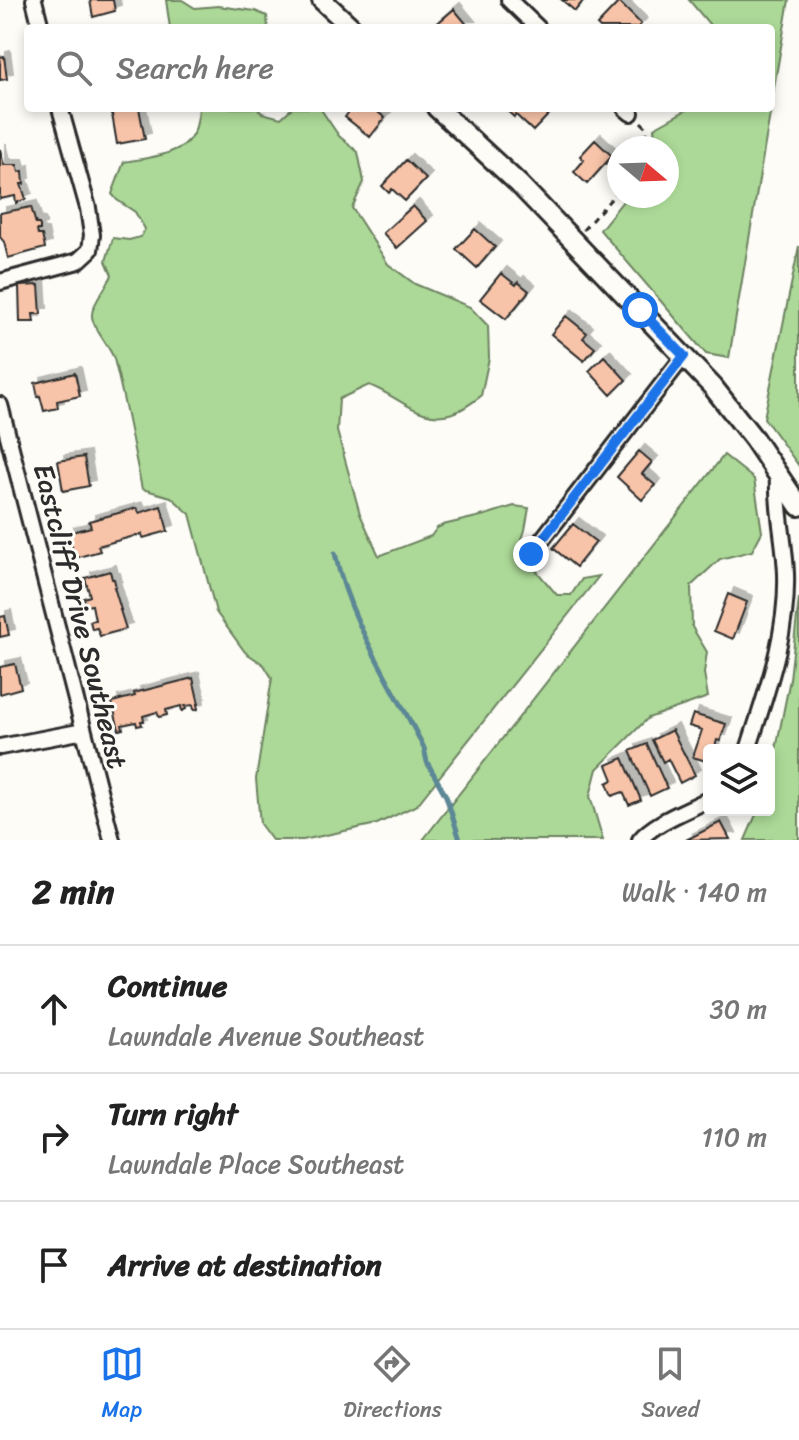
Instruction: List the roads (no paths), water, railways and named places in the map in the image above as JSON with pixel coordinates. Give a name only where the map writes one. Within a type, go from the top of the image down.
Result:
[{"type":"street","points":[[34,0],[40,24]]},
{"type":"street","points":[[322,0],[348,24]]},
{"type":"street","points":[[509,0],[534,24]]},
{"type":"street","points":[[0,282],[78,261],[90,250],[92,235],[88,208],[61,112]]},
{"type":"street","points":[[441,112],[519,184],[713,387],[754,439],[799,506]]},
{"type":"street","points":[[531,554],[684,356]]},
{"type":"street","name":"Eastcliff Drive Southeast","points":[[0,405],[3,431],[112,840]]},
{"type":"street","points":[[750,744],[778,655],[786,602],[778,475]]},
{"type":"street","points":[[0,747],[84,731]]},
{"type":"street","points":[[640,840],[656,827],[703,802]]},
{"type":"waterway","points":[[335,553],[351,605],[424,748],[427,762],[446,796],[460,840]]}]
